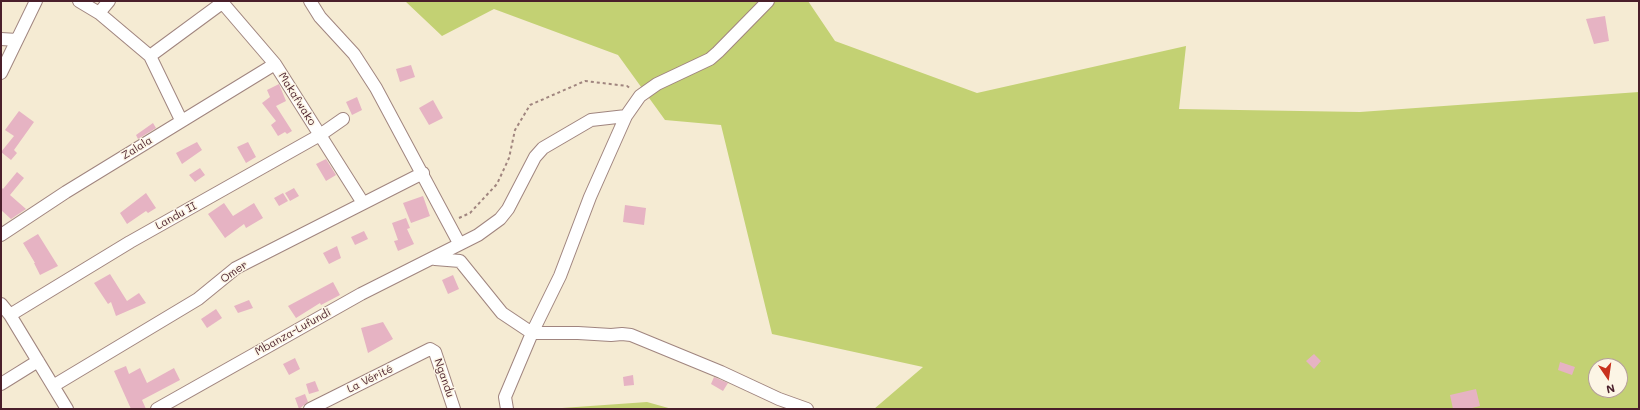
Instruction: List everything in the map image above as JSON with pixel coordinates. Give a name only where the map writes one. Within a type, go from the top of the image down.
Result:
[{"type":"street","points":[[1,73],[36,1]]},
{"type":"street","points":[[79,1],[99,13],[150,56],[181,120]]},
{"type":"street","points":[[99,13],[109,1]]},
{"type":"street","points":[[310,1],[320,18],[354,54],[376,88],[423,173],[459,243]]},
{"type":"street","points":[[150,56],[221,2]]},
{"type":"street","name":"Makafwako","points":[[221,2],[275,64],[363,203]]},
{"type":"street","points":[[507,409],[505,397],[532,333],[560,276],[590,197],[626,116],[640,96],[669,76],[710,59],[766,3]]},
{"type":"street","points":[[1,39],[17,40]]},
{"type":"street","name":"Zalala","points":[[1,235],[66,192],[181,120],[275,64]]},
{"type":"street","name":"Mbanza-Lufundi","points":[[157,409],[361,294],[433,259],[459,243],[478,235],[500,219],[508,209],[535,157],[550,142],[571,133],[580,125],[591,120],[626,116]]},
{"type":"street","name":"Landu II","points":[[10,315],[130,242],[320,135],[343,120]]},
{"type":"street","name":"Omer","points":[[53,386],[198,299],[236,268],[423,173]]},
{"type":"street","points":[[433,259],[443,258],[460,261],[466,266],[502,314],[532,333],[622,334],[631,336],[721,372],[779,399],[807,409]]},
{"type":"street","points":[[1,304],[10,315],[67,409]]},
{"type":"street","name":"La Vérité","points":[[310,409],[430,349]]},
{"type":"street","name":"Ngandu","points":[[430,349],[435,352],[454,409]]},
{"type":"street","points":[[1,384],[38,362]]},
{"type":"path","points":[[449,222],[470,213],[497,184],[509,158],[515,130],[530,105],[585,81],[628,86],[640,96]]},
{"type":"green space","points":[[405,1],[808,1],[835,41],[977,93],[1186,46],[1179,109],[1360,112],[1639,92],[1639,409],[874,409],[923,367],[772,334],[721,125],[665,120],[618,55],[494,9],[442,36]]},
{"type":"green space","points":[[647,402],[672,409],[562,408]]},
{"type":"building","points":[[1605,16],[1609,41],[1594,44],[1586,19]]},
{"type":"building","points":[[411,65],[415,77],[400,82],[396,69]]},
{"type":"building","points":[[279,84],[286,101],[276,106],[292,131],[287,134],[285,132],[278,136],[271,125],[276,121],[262,103],[270,97],[267,90]]},
{"type":"building","points":[[357,97],[362,110],[352,115],[346,102]]},
{"type":"building","points":[[433,100],[443,118],[429,125],[419,108]]},
{"type":"building","points":[[19,111],[34,122],[14,150],[17,153],[11,160],[1,152],[14,136],[5,130]]},
{"type":"building","points":[[153,123],[156,128],[138,139],[136,135]]},
{"type":"building","points":[[197,142],[202,150],[182,164],[176,153]]},
{"type":"building","points":[[248,142],[256,157],[246,163],[237,147]]},
{"type":"building","points":[[326,159],[336,175],[326,181],[316,164]]},
{"type":"building","points":[[200,168],[205,175],[195,182],[189,175]]},
{"type":"building","points":[[17,172],[24,178],[10,195],[26,209],[11,219],[1,210],[1,187],[3,189]]},
{"type":"building","points":[[294,188],[299,196],[290,201],[285,193]]},
{"type":"building","points":[[146,193],[156,208],[148,213],[146,211],[127,224],[120,213]]},
{"type":"building","points":[[283,193],[288,201],[279,206],[274,198]]},
{"type":"building","points":[[423,196],[430,216],[411,223],[403,203]]},
{"type":"building","points":[[224,203],[233,216],[254,203],[263,218],[246,228],[244,224],[225,238],[208,214]]},
{"type":"building","points":[[625,205],[646,208],[644,225],[623,222]]},
{"type":"building","points":[[406,218],[410,228],[407,229],[414,244],[398,251],[394,241],[398,240],[392,223]]},
{"type":"building","points":[[364,231],[368,239],[355,245],[351,237]]},
{"type":"building","points":[[38,234],[58,266],[40,275],[35,263],[23,243]]},
{"type":"building","points":[[337,246],[341,258],[329,264],[323,253]]},
{"type":"building","points":[[110,274],[127,301],[139,293],[146,303],[116,316],[111,302],[108,304],[94,283]]},
{"type":"building","points":[[453,275],[459,289],[448,294],[442,280]]},
{"type":"building","points":[[333,282],[340,295],[321,305],[320,303],[296,318],[288,306]]},
{"type":"building","points":[[249,300],[253,308],[238,313],[234,306]]},
{"type":"building","points":[[216,309],[222,318],[207,328],[201,319]]},
{"type":"building","points":[[383,322],[393,339],[368,353],[361,328]]},
{"type":"building","points":[[1314,354],[1321,361],[1314,369],[1306,361]]},
{"type":"building","points":[[295,358],[300,369],[289,375],[283,364]]},
{"type":"building","points":[[1560,362],[1575,367],[1572,375],[1558,370]]},
{"type":"building","points":[[126,366],[129,374],[140,368],[147,383],[174,368],[180,380],[142,400],[146,409],[131,409],[114,371]]},
{"type":"building","points":[[633,375],[634,385],[624,386],[623,377]]},
{"type":"building","points":[[714,377],[728,383],[723,391],[711,384]]},
{"type":"building","points":[[315,381],[319,391],[309,394],[306,384]]},
{"type":"building","points":[[1476,389],[1480,406],[1468,409],[1453,409],[1450,395]]},
{"type":"building","points":[[305,394],[308,402],[299,409],[295,398]]}]
